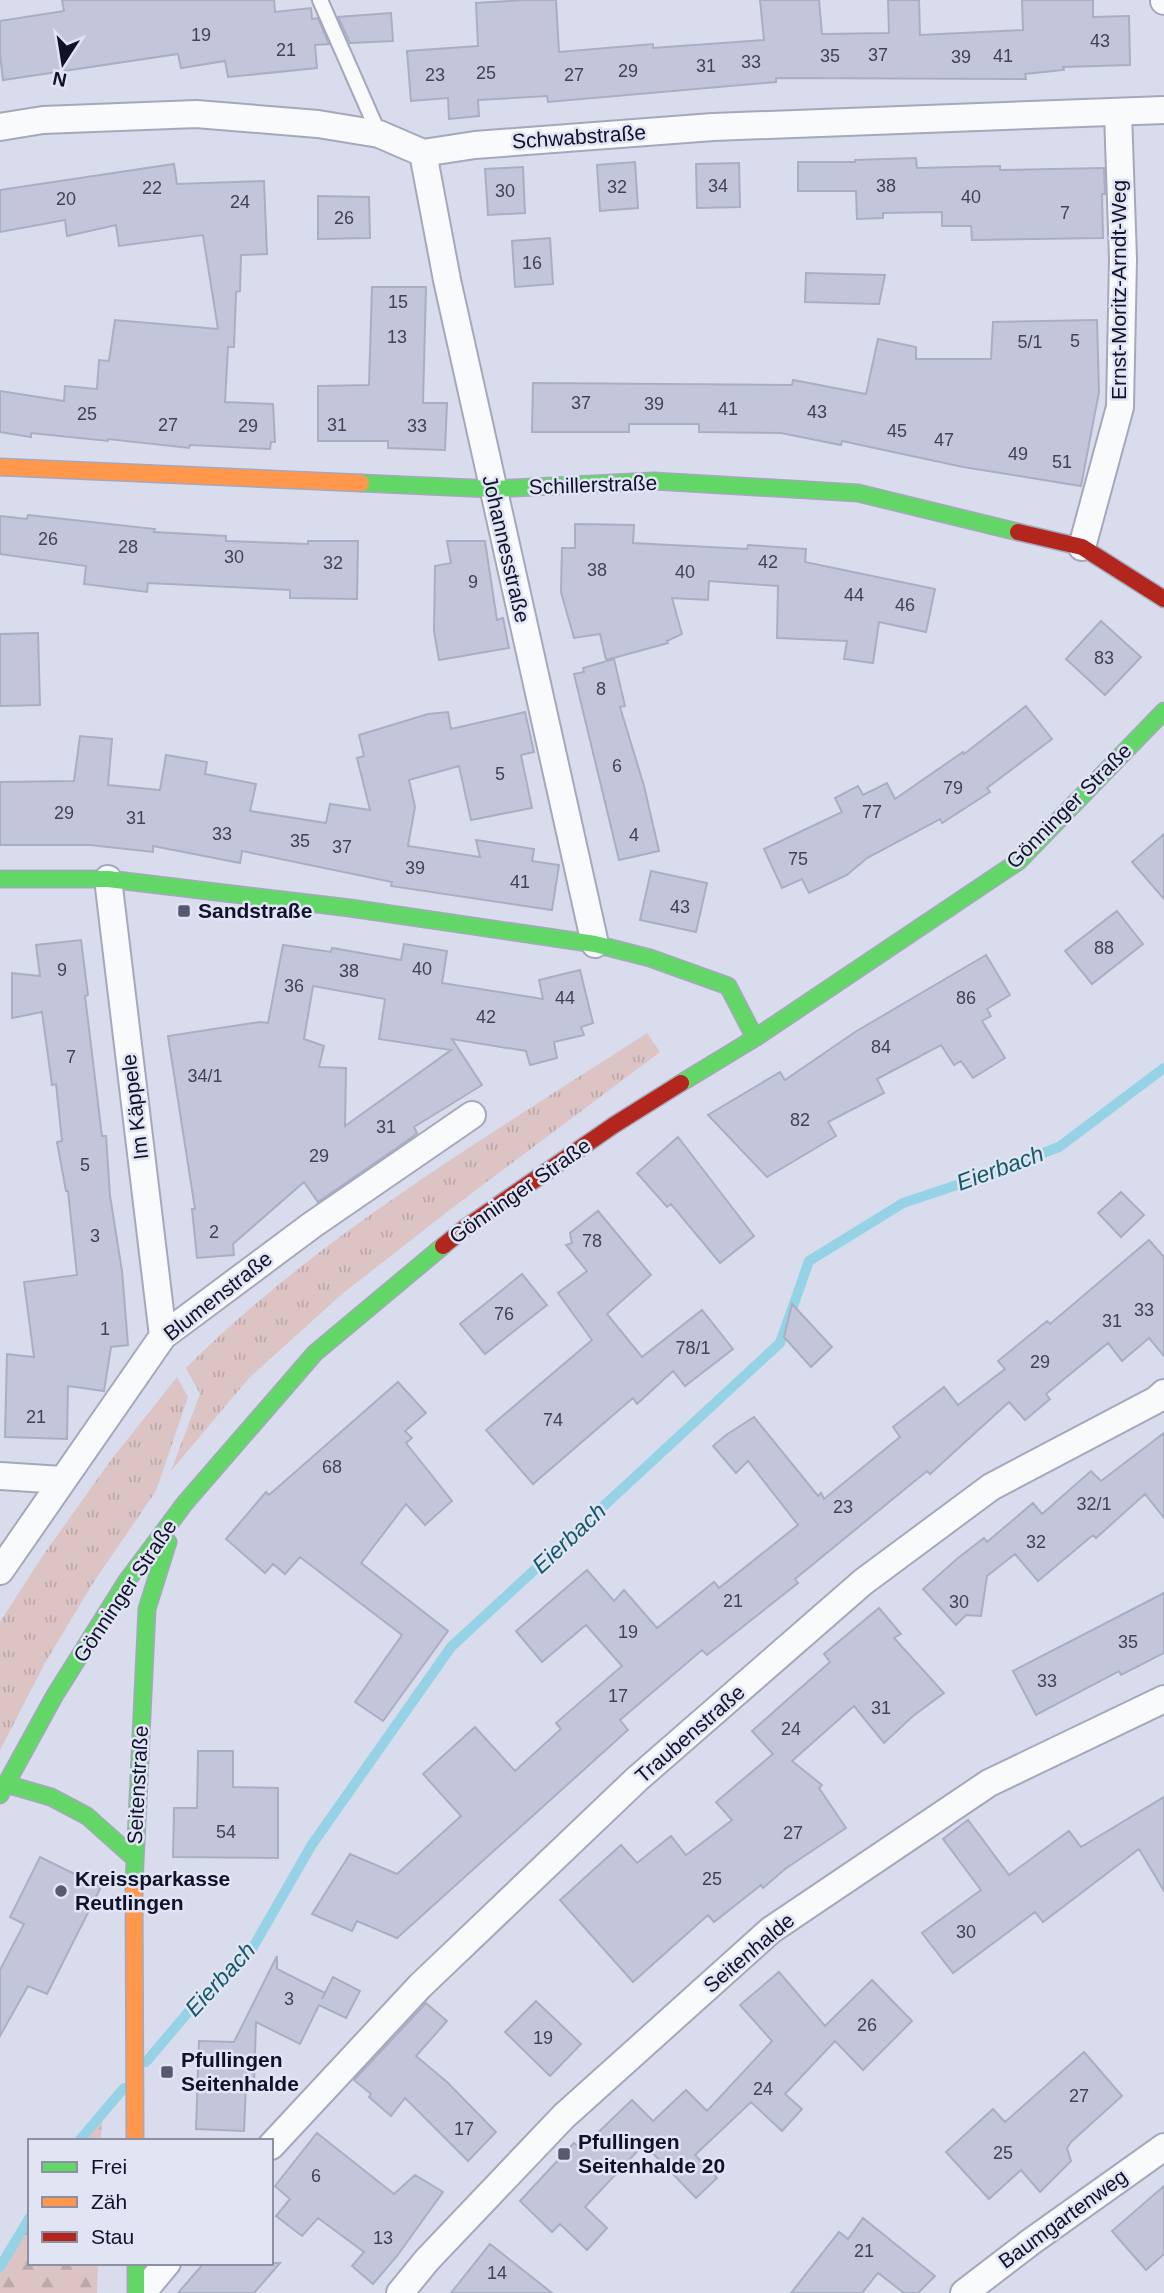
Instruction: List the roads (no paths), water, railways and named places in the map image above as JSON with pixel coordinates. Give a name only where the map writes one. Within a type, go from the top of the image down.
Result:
[{"type":"main road","name":"Schillerstraße","points":[[0,467],[493,489],[654,481],[858,493],[1082,547],[1164,599]]},
{"type":"main road","name":"Gönninger Straße","points":[[3,1790],[55,1695],[126,1582],[175,1517],[315,1353],[454,1237],[614,1125],[755,1038],[1019,861],[1164,711]]},
{"type":"main road","points":[[0,879],[108,879],[350,908],[595,944],[650,958],[728,986],[755,1038]]},
{"type":"main road","name":"Seitenstraße","points":[[135,2139],[134,1858],[147,1609],[175,1517]]},
{"type":"main road","points":[[3,1790],[51,1797],[88,1816],[134,1858]]},
{"type":"main road","points":[[136,2265],[136,2293]]},
{"type":"street","name":"Schwabstraße","points":[[423,153],[475,145],[713,127],[1164,110]]},
{"type":"street","name":"Ernst-Moritz-Arndt-Weg","points":[[1082,547],[1120,407],[1124,258],[1118,113]]},
{"type":"street","points":[[0,127],[43,120],[196,114],[318,124],[379,134],[423,153]]},
{"type":"street","name":"Johannesstraße","points":[[423,153],[447,280],[595,944]]},
{"type":"street","name":"Im Käppele","points":[[108,879],[163,1336]]},
{"type":"street","name":"Blumenstraße","points":[[0,1571],[163,1336],[312,1225],[472,1115]]},
{"type":"street","name":"Traubenstraße","points":[[273,2144],[420,1986],[608,1807],[863,1582],[991,1487],[1156,1400],[1164,1393]]},
{"type":"street","points":[[0,1476],[62,1480]]},
{"type":"street","name":"Seitenhalde","points":[[400,2293],[427,2260],[564,2116],[771,1930],[989,1783],[1164,1699]]},
{"type":"street","name":"Baumgartenweg","points":[[964,2293],[1031,2241],[1164,2147]]},
{"type":"street","points":[[142,2293],[165,2265]]},
{"type":"lane","points":[[320,0],[379,134]]},
{"type":"waterway","name":"Eierbach","points":[[146,2062],[190,2010],[252,1949],[311,1846],[451,1647],[780,1343],[809,1261],[903,1203],[1059,1147],[1164,1068]]},
{"type":"waterway","name":"Eierbach","points":[[81,2139],[124,2088]]},
{"type":"waterway","name":"Eierbach","points":[[0,2267],[28,2220]]},
{"type":"place","name":"Sandstraße","points":[[184,911]]},
{"type":"place","name":"Kreissparkasse Reutlingen","points":[[61,1891]]},
{"type":"place","name":"Pfullingen Seitenhalde","points":[[167,2072]]},
{"type":"place","name":"Pfullingen Seitenhalde 20","points":[[564,2154]]}]
